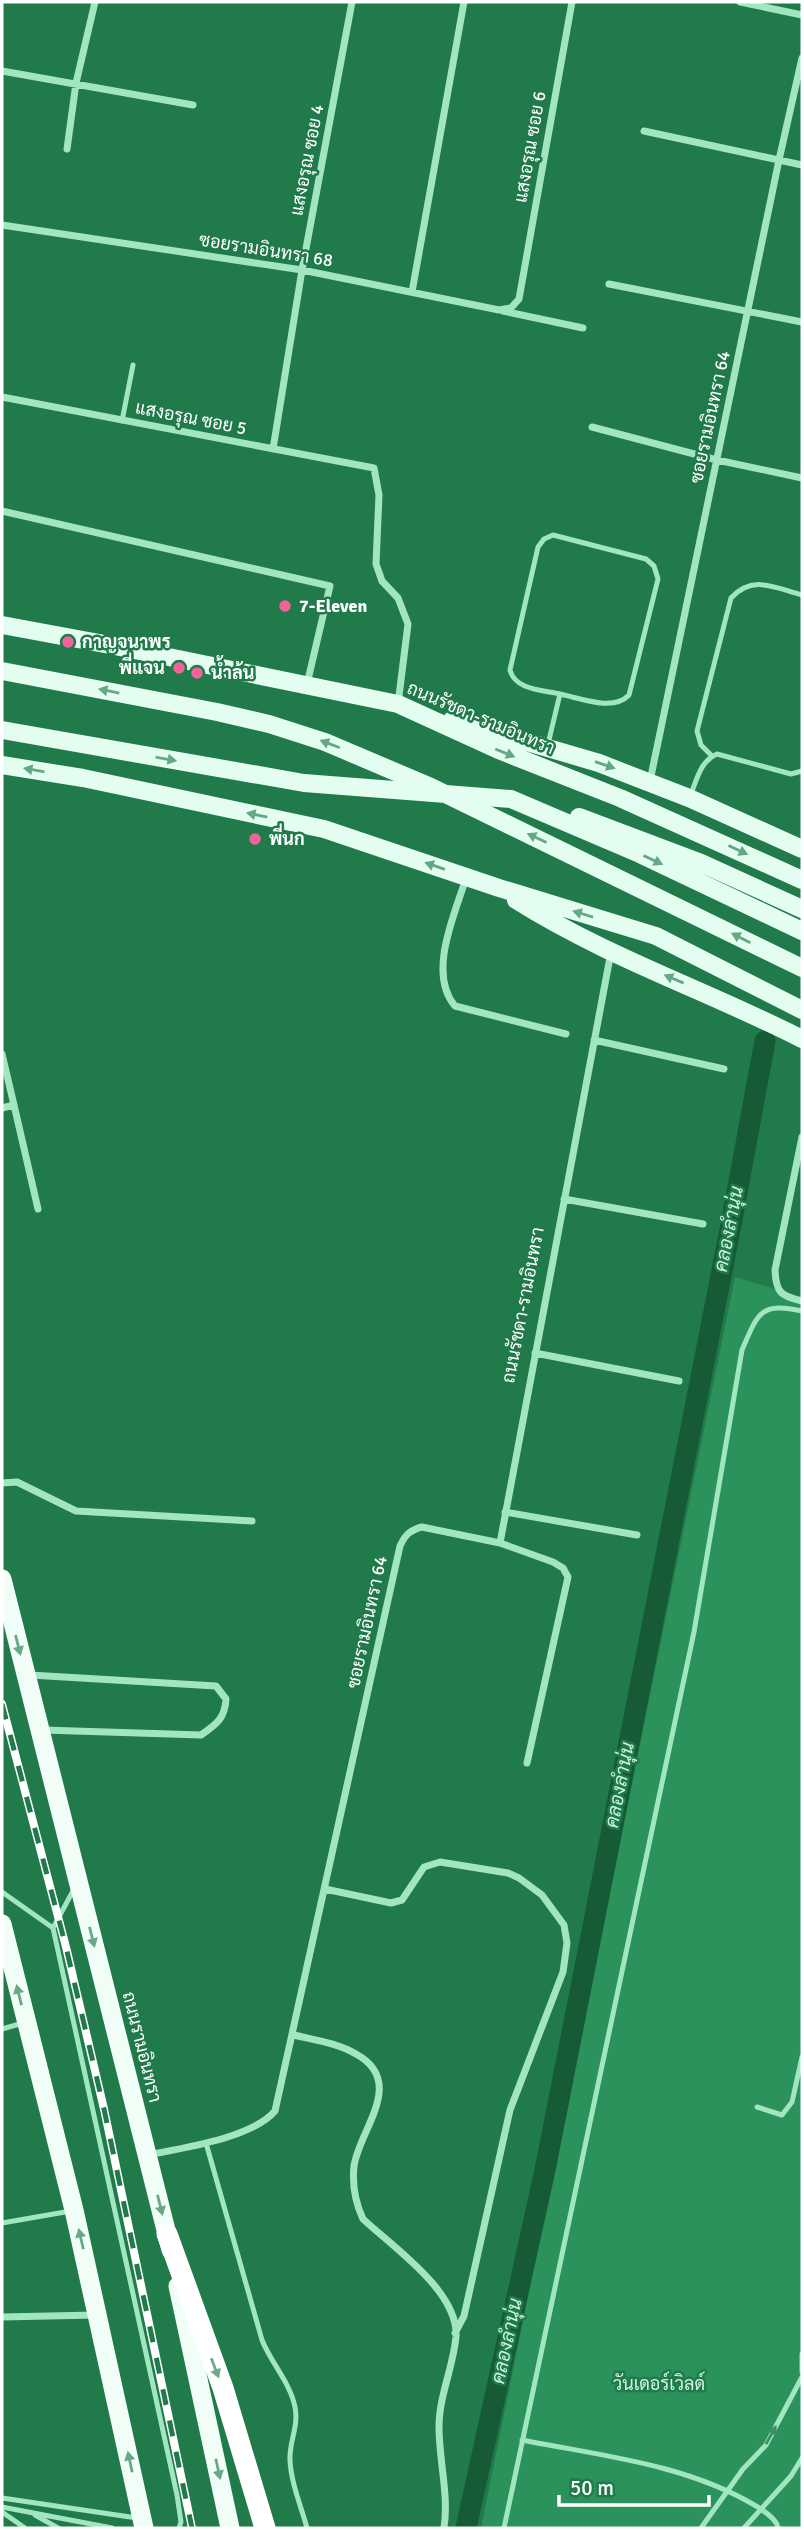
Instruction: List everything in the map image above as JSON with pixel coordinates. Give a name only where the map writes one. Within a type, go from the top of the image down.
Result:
[{"type":"highway","name":"ถนนรามอินทรา","points":[[2,1579],[167,2234],[230,2528]]},
{"type":"highway","points":[[2,1924],[99,2315],[143,2523]]},
{"type":"highway","points":[[167,2234],[223,2388],[265,2528]]},
{"type":"main road","name":"ถนนรัชดา-รามอินทรา","points":[[2,625],[398,705],[501,751],[657,814],[802,880]]},
{"type":"main road","points":[[2,671],[216,712],[270,724],[326,742],[431,787],[802,968]]},
{"type":"main road","points":[[398,705],[548,747],[650,782],[690,797],[802,849]]},
{"type":"main road","points":[[2,730],[304,783],[511,799],[560,811],[652,843],[751,884],[802,909]]},
{"type":"main road","points":[[2,765],[83,778],[324,829],[499,888],[656,936],[802,1010]]},
{"type":"main road","points":[[511,799],[640,855],[802,931]]},
{"type":"main road","points":[[499,888],[544,918],[611,952],[742,1009],[802,1039]]},
{"type":"street","points":[[67,149],[76,83],[95,2]]},
{"type":"street","name":"แสงอรุณ ซอย 4","points":[[273,449],[302,270],[352,2]]},
{"type":"street","points":[[412,292],[464,2]]},
{"type":"street","name":"แสงอรุณ ซอย 6","points":[[499,310],[511,308],[519,299],[572,2]]},
{"type":"street","points":[[740,2],[802,15]]},
{"type":"street","name":"ซอยรามอินทรา 64","points":[[650,782],[802,58]]},
{"type":"street","points":[[2,71],[193,104]]},
{"type":"street","points":[[644,131],[802,165]]},
{"type":"street","name":"ซอยรามอินทรา 68","points":[[2,225],[302,270],[583,328]]},
{"type":"street","points":[[609,284],[802,322]]},
{"type":"street","name":"แสงอรุณ ซอย 5","points":[[2,397],[374,468],[379,495],[376,564],[382,582],[398,598],[408,624],[398,705]]},
{"type":"street","points":[[592,427],[717,460],[802,478]]},
{"type":"street","points":[[2,511],[330,586],[307,685]]},
{"type":"street","points":[[467,877],[442,966],[446,996],[455,1006],[566,1034]]},
{"type":"street","name":"ถนนรัชดา-รามอินทรา","points":[[500,1543],[611,952]]},
{"type":"street","points":[[594,1040],[724,1069]]},
{"type":"street","points":[[2,1054],[38,1209]]},
{"type":"street","points":[[2,1108],[14,1105]]},
{"type":"street","points":[[802,1137],[775,1270],[776,1286],[783,1294],[802,1301]]},
{"type":"street","points":[[564,1199],[703,1224]]},
{"type":"street","points":[[535,1353],[679,1381]]},
{"type":"street","points":[[2,1483],[17,1482],[76,1511],[252,1521]]},
{"type":"street","points":[[505,1512],[637,1535]]},
{"type":"street","name":"ซอยรามอินทรา 64","points":[[148,2155],[206,2143],[261,2124],[275,2111],[404,1537],[412,1530],[422,1527],[500,1543],[553,1562],[563,1568],[568,1577],[527,1763]]},
{"type":"street","points":[[26,1674],[216,1686],[226,1699],[225,1712],[219,1723],[201,1735],[39,1730]]},
{"type":"street","points":[[325,1889],[391,1903],[402,1900],[425,1867],[430,1863],[440,1862],[508,1873],[519,1878],[542,1895],[564,1925],[566,1943],[563,1972],[510,2110],[464,2316],[455,2333]]},
{"type":"street","points":[[294,2035],[342,2048],[369,2063],[376,2077],[378,2107],[358,2150],[353,2183],[357,2206],[363,2219],[439,2288],[454,2319],[455,2333],[439,2425],[441,2469],[447,2503],[444,2528]]},
{"type":"street","points":[[2,2318],[99,2315]]},
{"type":"lane","points":[[122,421],[133,365]]},
{"type":"lane","points":[[555,535],[646,559],[654,566],[658,579],[629,695],[623,702],[614,705],[559,695],[519,684],[512,678],[510,670],[538,547],[544,539],[555,535]]},
{"type":"lane","points":[[712,756],[701,745],[696,731],[732,598],[744,587],[754,583],[802,595]]},
{"type":"lane","points":[[548,747],[559,695]]},
{"type":"lane","points":[[690,797],[703,765],[712,756],[720,754],[791,774],[802,771]]},
{"type":"lane","points":[[504,2528],[694,1632],[742,1350],[754,1322],[768,1308],[781,1306],[802,1311]]},
{"type":"lane","points":[[78,1882],[53,1928],[177,2495],[181,2522],[179,2528]]},
{"type":"lane","points":[[2,1892],[53,1928]]},
{"type":"lane","points":[[2,2029],[26,2022]]},
{"type":"lane","points":[[757,2108],[782,2115],[793,2102],[802,2057]]},
{"type":"lane","points":[[206,2143],[262,2340],[290,2390],[295,2407],[296,2428],[290,2459],[307,2528]]},
{"type":"lane","points":[[2,2223],[74,2210]]},
{"type":"lane","points":[[802,2354],[802,2372]]},
{"type":"lane","points":[[701,2528],[743,2469],[766,2445],[802,2377]]},
{"type":"lane","points":[[522,2440],[681,2472],[728,2490],[761,2509],[777,2523],[778,2528]]},
{"type":"lane","points":[[744,2528],[791,2476],[802,2458]]},
{"type":"lane","points":[[2,2498],[143,2523]]},
{"type":"lane","points":[[2,2507],[112,2528]]},
{"type":"lane","points":[[2,2512],[25,2528]]},
{"type":"lane","points":[[30,2512],[58,2528]]},
{"type":"green space","name":"วันเดอร์เวิลด์","points":[[735,1277],[802,1297],[802,2528],[481,2528]]},
{"type":"waterway","name":"คลองลำนุ่น","points":[[466,2528],[545,2170],[765,1041]]},
{"type":"railway","points":[[2,1704],[66,1947],[104,2109],[192,2528]]},
{"type":"place","name":"7-Eleven","points":[[285,606]]},
{"type":"place","name":"กาญจนาพร","points":[[68,642]]},
{"type":"place","name":"พี่แจน","points":[[179,668]]},
{"type":"place","name":"น้ำล้น","points":[[197,673]]},
{"type":"place","name":"พี่นก","points":[[255,839]]}]
